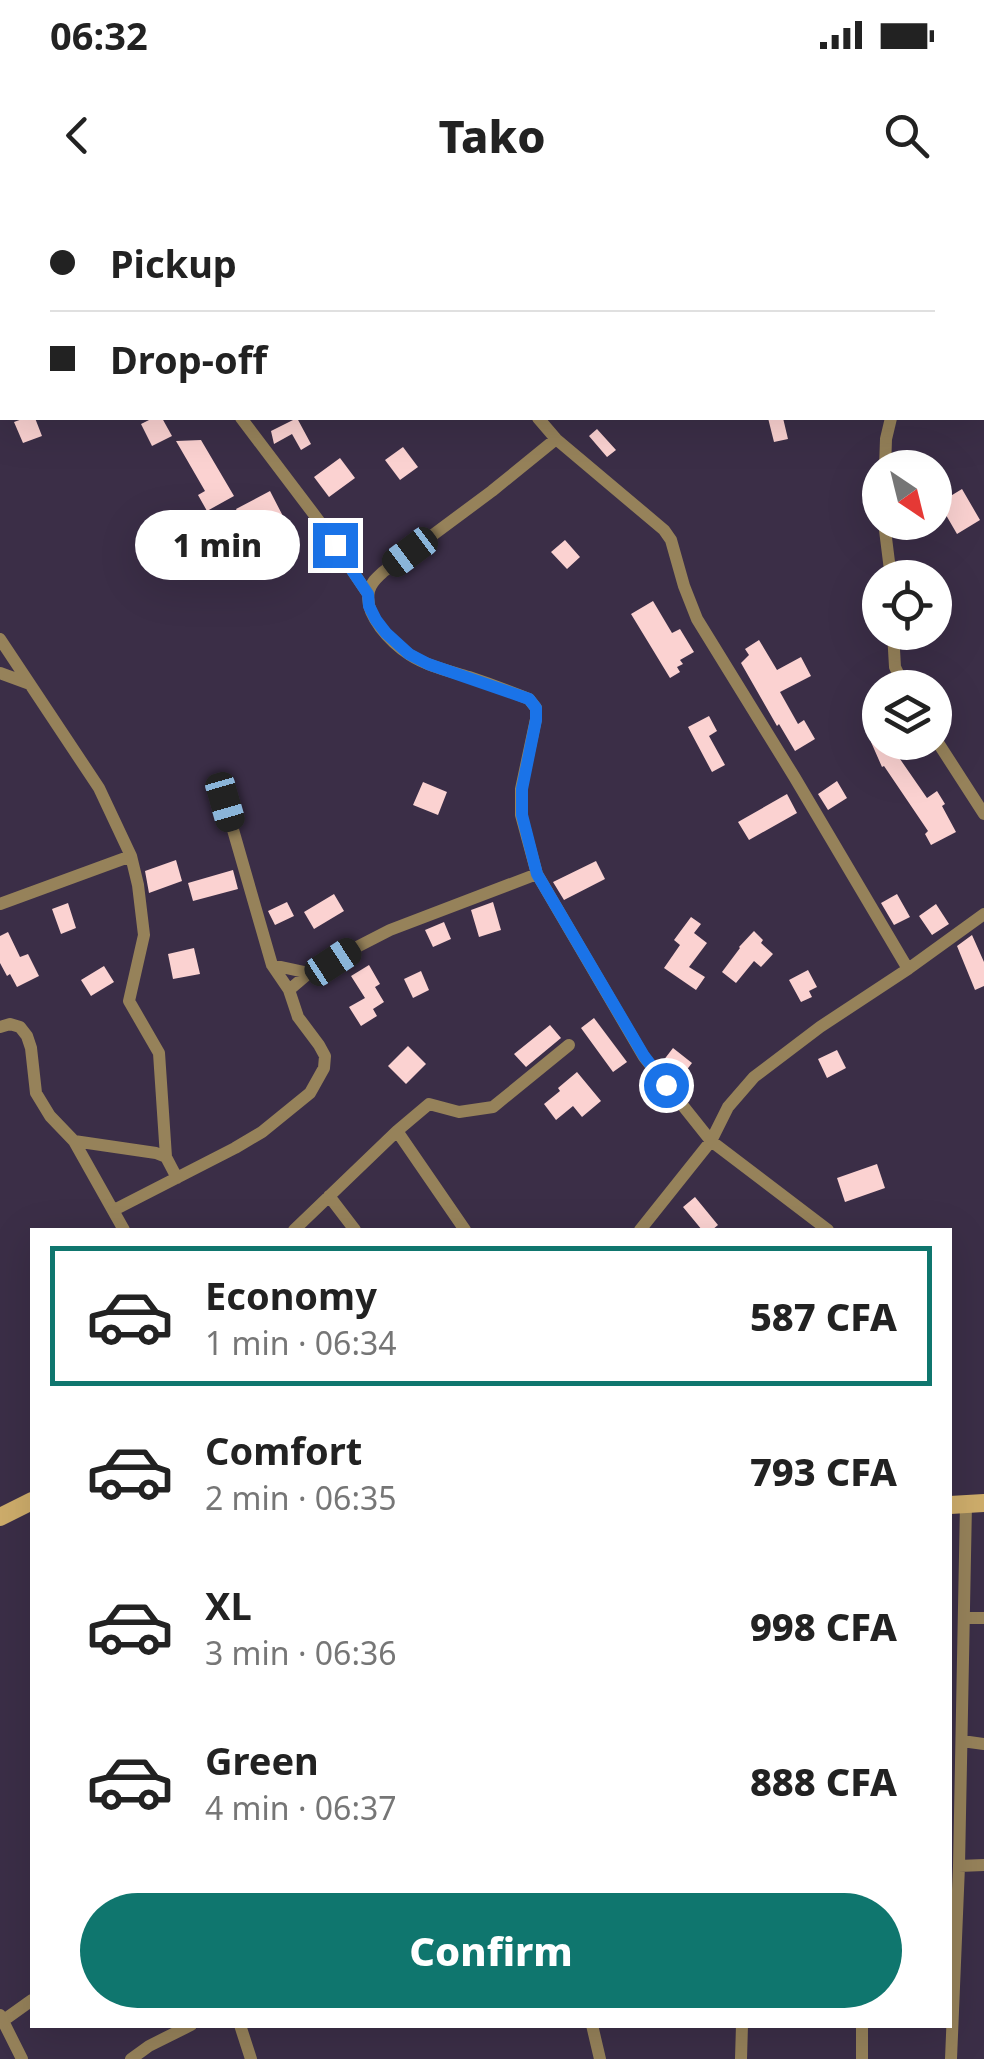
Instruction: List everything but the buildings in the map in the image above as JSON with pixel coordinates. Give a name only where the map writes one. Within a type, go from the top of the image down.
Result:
[{"type":"street","points":[[243,420],[368,594]]},
{"type":"street","points":[[540,420],[556,439],[671,540],[697,620],[908,969]]},
{"type":"street","points":[[887,450],[890,420]]},
{"type":"street","points":[[556,439],[492,492],[383,572],[372,584],[369,606],[386,633],[409,654],[529,699],[536,708],[522,789],[522,815],[537,874],[644,1056],[711,1142],[825,1228]]},
{"type":"street","points":[[0,639],[99,788],[131,856],[144,935],[129,1001],[159,1054],[166,1157],[176,1178]]},
{"type":"street","points":[[0,672],[30,684]]},
{"type":"street","points":[[949,760],[984,814]]},
{"type":"street","points":[[114,1210],[262,1132],[310,1093],[324,1068],[319,1045],[298,1018],[288,990],[272,965],[225,802]]},
{"type":"street","points":[[0,904],[131,856]]},
{"type":"street","points":[[288,990],[309,972],[390,930],[537,874]]},
{"type":"street","points":[[642,1228],[711,1142],[728,1106],[754,1077],[820,1027],[981,918]]},
{"type":"street","points":[[272,965],[309,972]]},
{"type":"street","points":[[0,1027],[20,1026],[27,1036],[36,1092],[50,1116],[74,1141],[123,1228]]},
{"type":"street","points":[[296,1228],[428,1104],[459,1112],[493,1107],[568,1045]]},
{"type":"street","points":[[397,1131],[464,1228]]},
{"type":"street","points":[[74,1141],[166,1157]]},
{"type":"street","points":[[329,1196],[353,1228]]},
{"type":"street","points":[[0,1518],[30,1502]]},
{"type":"street","points":[[951,2059],[967,1504]]},
{"type":"street","points":[[965,1618],[984,1618]]},
{"type":"street","points":[[962,1741],[984,1744]]},
{"type":"street","points":[[959,1866],[984,1865]]},
{"type":"street","points":[[22,2059],[2,2018],[30,2001]]},
{"type":"street","points":[[131,2059],[184,2028]]},
{"type":"street","points":[[241,2028],[251,2059]]},
{"type":"street","points":[[593,2028],[600,2059]]},
{"type":"street","points":[[741,2059],[742,2028]]},
{"type":"street","points":[[862,2028],[862,2059]]},
{"type":"route","points":[[335,545],[368,594],[376,620],[409,654],[529,699],[536,708],[522,789],[522,815],[537,874],[644,1056],[666,1085]]}]
